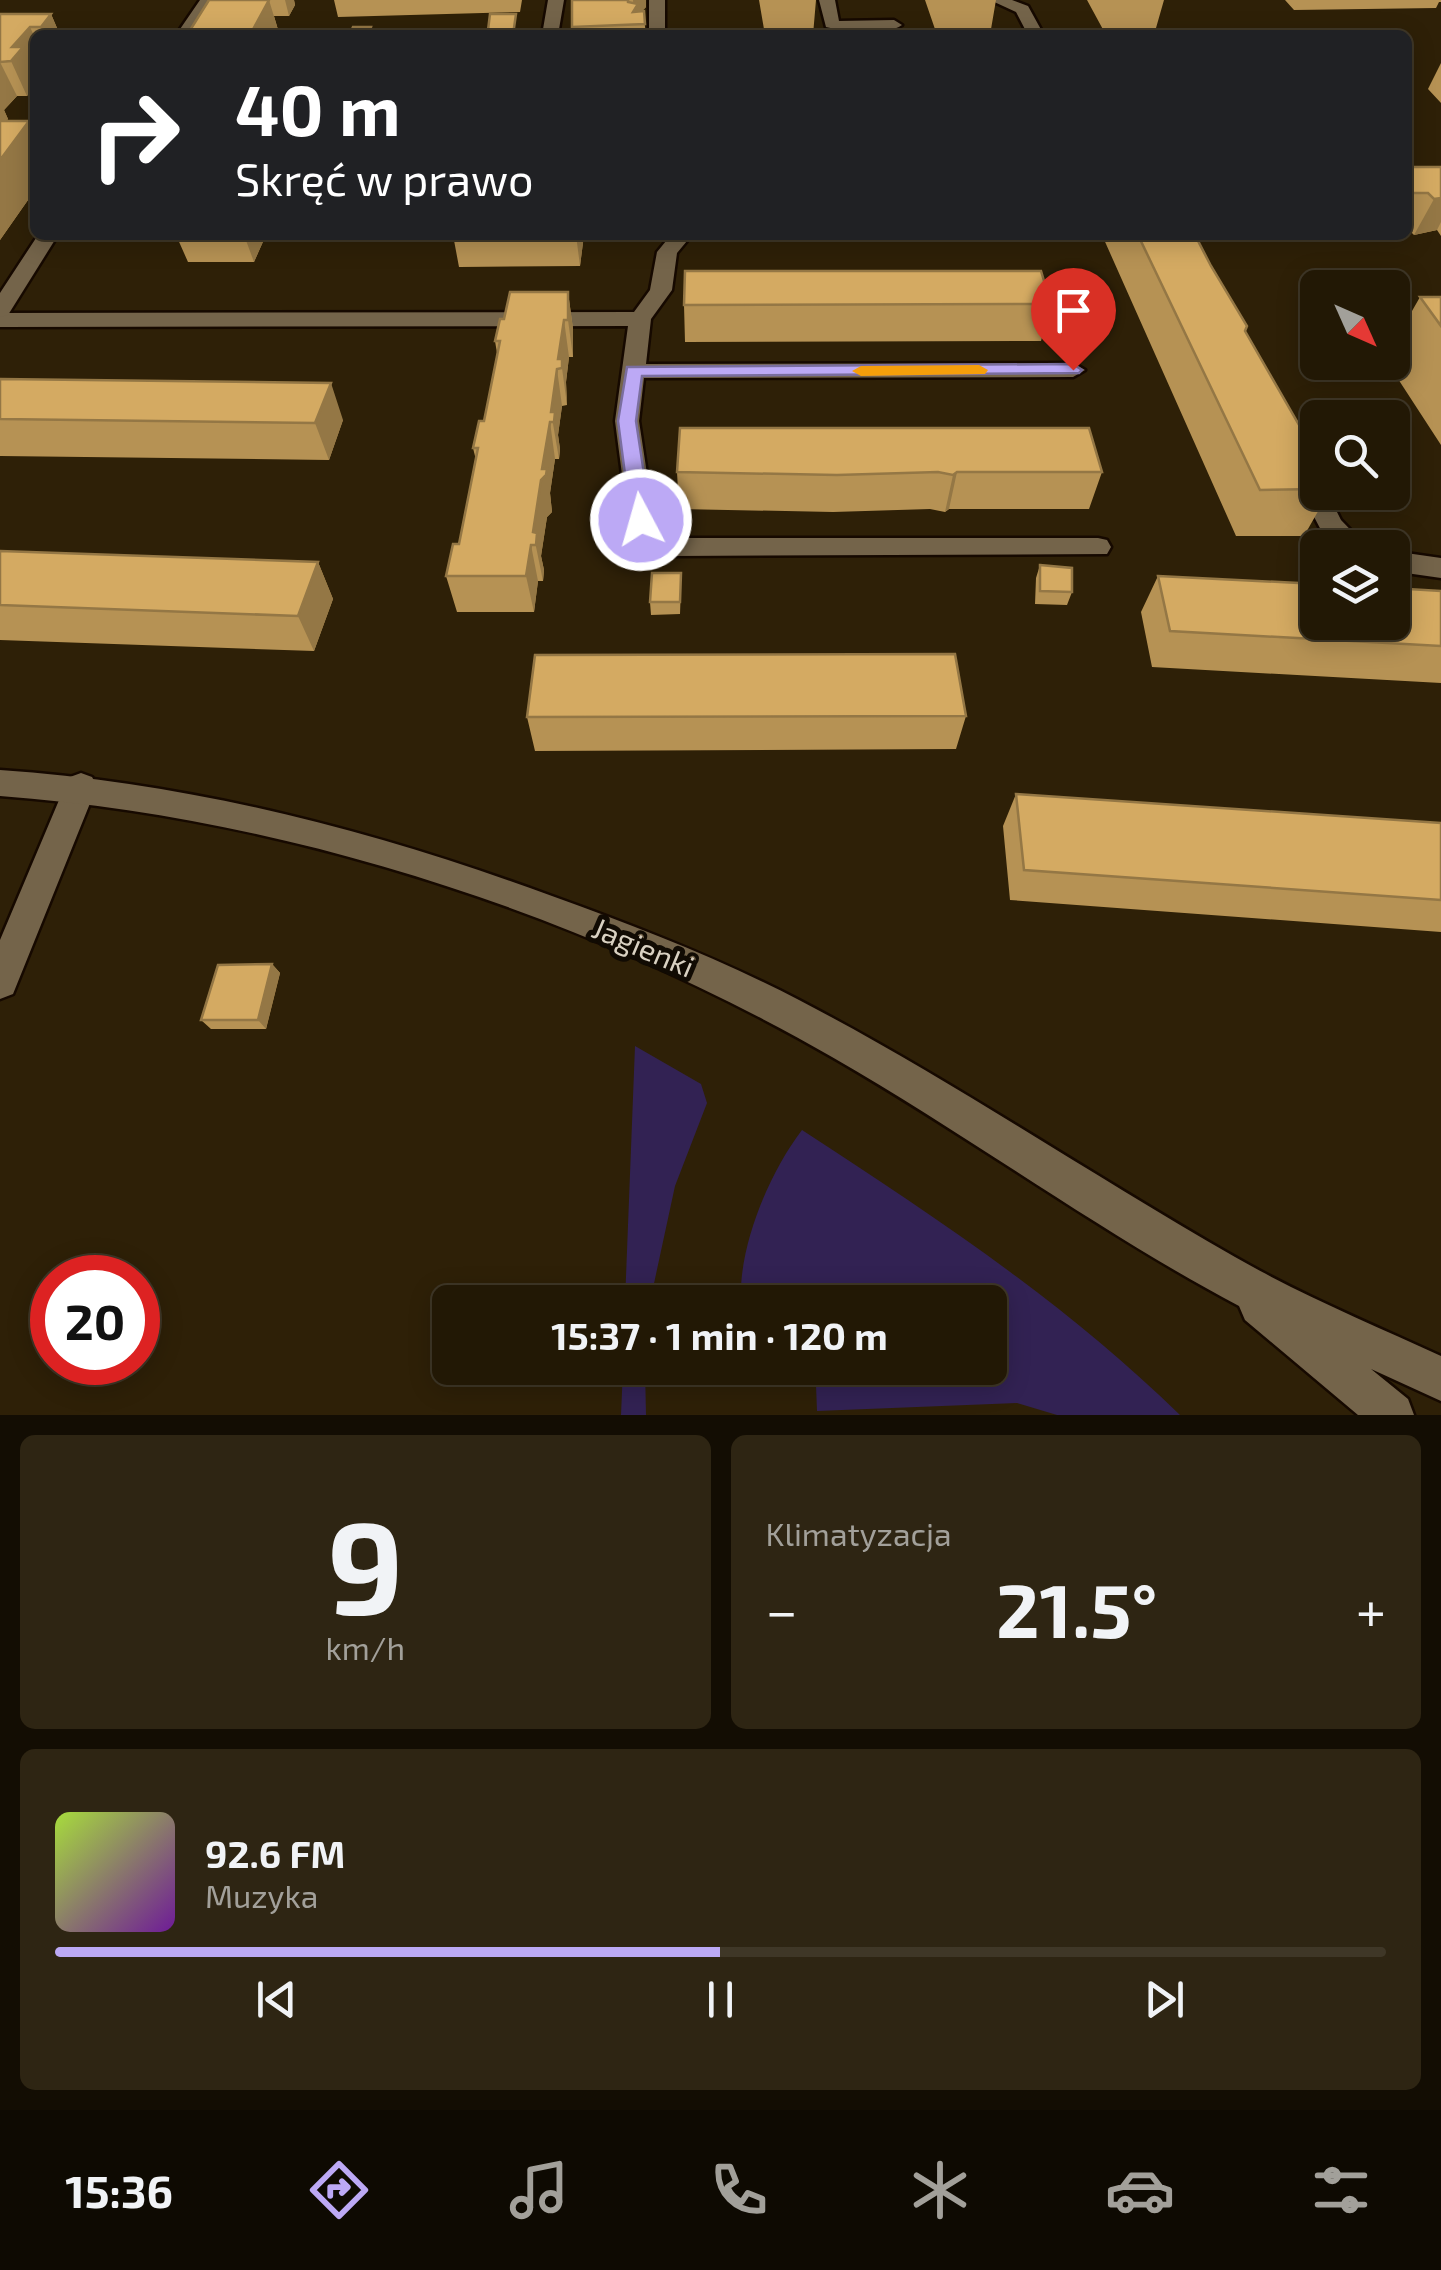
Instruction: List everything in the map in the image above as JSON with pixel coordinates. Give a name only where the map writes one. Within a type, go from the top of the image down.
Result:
[{"type":"street","points":[[187,30],[208,0]]},
{"type":"street","points":[[551,30],[556,0]]},
{"type":"street","points":[[657,0],[657,30]]},
{"type":"street","points":[[827,0],[832,24],[894,25]]},
{"type":"street","points":[[998,0],[1022,10],[1033,30]]},
{"type":"street","points":[[3,299],[44,240]]},
{"type":"street","points":[[678,240],[667,252],[661,290],[640,320],[627,421],[641,520],[649,540],[663,546],[1098,547]]},
{"type":"street","points":[[0,320],[640,320]]},
{"type":"street","points":[[634,371],[1073,370]]},
{"type":"street","points":[[1290,445],[1336,530]]},
{"type":"street","points":[[1410,564],[1441,568]]},
{"type":"street","name":"Jagienki","points":[[0,783],[82,786],[172,800],[325,838],[468,881],[639,943],[783,1010],[948,1101],[1223,1274],[1441,1379]]},
{"type":"street","points":[[0,982],[82,786]]},
{"type":"street","name":"Jagienki","points":[[1223,1274],[1392,1415]]},
{"type":"shaded area","points":[[635,1046],[701,1084],[707,1103],[675,1186],[654,1285],[626,1285]]},
{"type":"shaded area","points":[[802,1130],[950,1229],[1091,1335],[1180,1415],[1057,1415],[1017,1403],[817,1411],[816,1385],[1007,1385],[1007,1285],[741,1285],[758,1212]]},
{"type":"shaded area","points":[[622,1385],[645,1385],[646,1415],[621,1415]]},
{"type":"building","points":[[209,0],[269,0],[253,30],[190,30]]},
{"type":"building","points":[[572,0],[628,0],[638,4],[633,12],[644,11],[645,24],[572,27]]},
{"type":"building","points":[[0,14],[51,14],[41,27],[30,27],[12,47],[23,47],[11,61],[0,62]]},
{"type":"building","points":[[490,14],[516,14],[514,30],[488,30]]},
{"type":"building","points":[[0,121],[29,121],[0,160]]},
{"type":"building","points":[[1412,167],[1441,167],[1441,198],[1434,199],[1428,193],[1412,193]]},
{"type":"building","points":[[1140,240],[1198,240],[1300,427],[1300,489],[1260,490]]},
{"type":"building","points":[[685,271],[1041,271],[1051,304],[684,305]]},
{"type":"building","points":[[510,292],[568,292],[568,320],[564,320],[558,359],[562,359],[562,368],[557,369],[551,412],[555,412],[554,422],[550,422],[542,469],[547,469],[541,480],[533,532],[537,533],[536,545],[531,545],[526,576],[446,576],[453,544],[459,544],[478,448],[473,448],[479,421],[484,421],[500,341],[495,341]]},
{"type":"building","points":[[1420,297],[1441,297],[1441,326]]},
{"type":"building","points":[[0,379],[331,383],[315,423],[0,419]]},
{"type":"building","points":[[680,428],[1089,428],[1102,472],[677,472]]},
{"type":"building","points":[[0,551],[318,562],[298,616],[0,605]]},
{"type":"building","points":[[1040,565],[1072,568],[1072,592],[1040,591]]},
{"type":"building","points":[[652,573],[681,573],[680,602],[650,602]]},
{"type":"building","points":[[1158,576],[1300,583],[1300,638],[1170,631]]},
{"type":"building","points":[[1410,589],[1441,591],[1441,646],[1333,640],[1410,640]]},
{"type":"building","points":[[955,654],[966,716],[527,717],[535,655]]},
{"type":"building","points":[[1016,794],[1441,823],[1441,900],[1024,870]]},
{"type":"building","points":[[272,964],[258,1020],[201,1020],[218,965]]},
{"type":"slow traffic","points":[[861,371],[979,370]]},
{"type":"route","points":[[641,520],[627,421],[634,371],[1073,370]]}]
